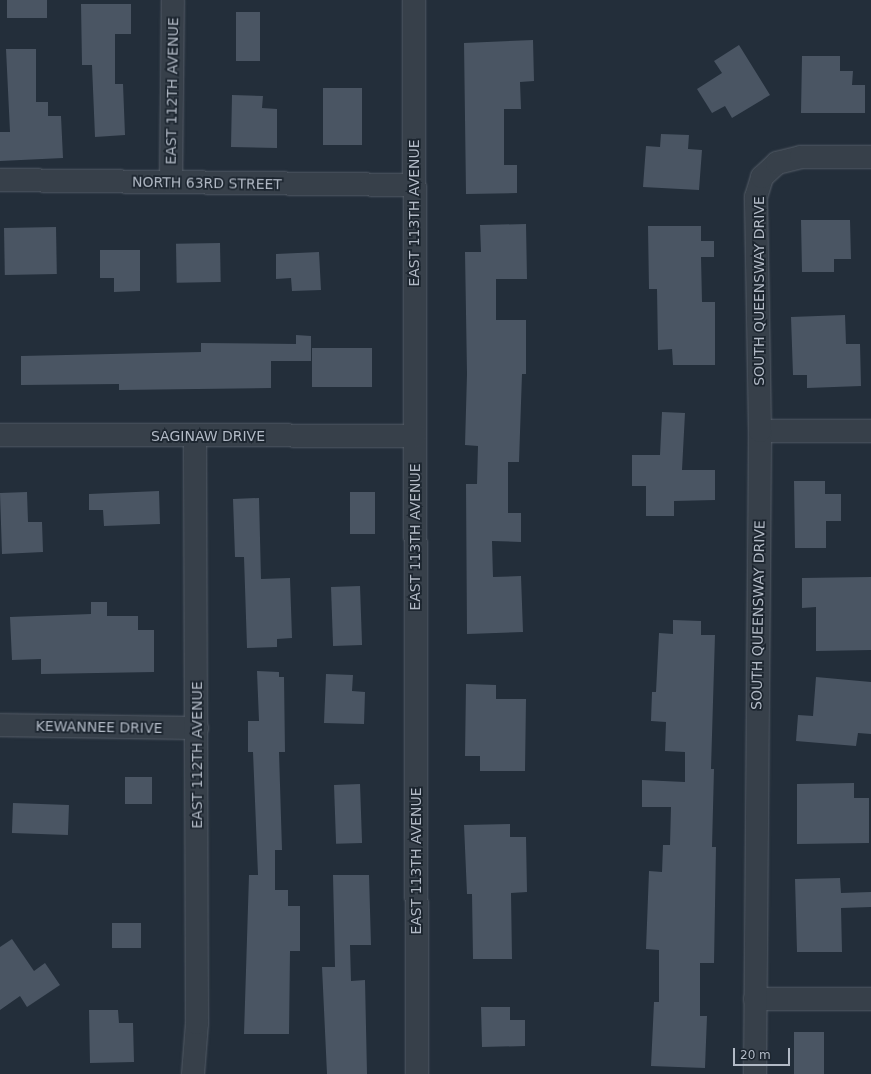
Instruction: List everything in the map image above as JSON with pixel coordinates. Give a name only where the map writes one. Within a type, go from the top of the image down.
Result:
[{"type":"street","name":"EAST 112TH AVENUE","points":[[171,182],[173,0]]},
{"type":"street","name":"EAST 113TH AVENUE","points":[[414,0],[417,1074]]},
{"type":"street","name":"SOUTH QUEENSWAY DRIVE","points":[[755,1074],[760,431],[756,198],[762,176],[777,163],[801,157],[871,157]]},
{"type":"street","name":"NORTH 63RD STREET","points":[[0,180],[414,185]]},
{"type":"street","points":[[760,431],[871,431]]},
{"type":"street","name":"SAGINAW DRIVE","points":[[0,435],[415,436]]},
{"type":"street","name":"EAST 112TH AVENUE","points":[[193,1074],[197,1023],[195,436]]},
{"type":"street","name":"KEWANNEE DRIVE","points":[[0,725],[197,728]]},
{"type":"street","points":[[755,999],[871,998]]},
{"type":"building","points":[[7,0],[47,0],[47,18],[7,18]]},
{"type":"building","points":[[81,4],[131,4],[131,34],[115,34],[115,84],[123,84],[125,135],[95,137],[92,65],[82,65]]},
{"type":"building","points":[[236,12],[260,12],[260,61],[236,61]]},
{"type":"building","points":[[533,40],[534,81],[520,82],[521,109],[504,109],[504,165],[517,165],[517,193],[466,194],[464,43]]},
{"type":"building","points":[[739,45],[770,95],[732,118],[725,106],[712,113],[697,89],[722,73],[714,61]]},
{"type":"building","points":[[6,49],[36,49],[36,102],[48,102],[48,116],[61,116],[63,158],[0,161],[0,132],[10,132]]},
{"type":"building","points":[[802,56],[840,56],[840,71],[853,71],[852,85],[865,85],[865,113],[801,113]]},
{"type":"building","points":[[323,88],[362,88],[362,145],[323,145]]},
{"type":"building","points":[[232,95],[263,96],[262,108],[277,109],[277,148],[231,147]]},
{"type":"building","points":[[661,134],[689,135],[688,149],[702,150],[699,190],[643,187],[646,146],[660,147]]},
{"type":"building","points":[[801,220],[850,220],[851,259],[834,259],[834,272],[802,272]]},
{"type":"building","points":[[526,224],[527,279],[496,279],[496,320],[526,320],[526,374],[522,374],[519,462],[508,462],[508,513],[521,513],[521,542],[492,541],[493,577],[521,576],[523,632],[467,634],[466,484],[477,484],[478,446],[465,445],[467,374],[465,252],[481,252],[480,225]]},
{"type":"building","points":[[648,226],[701,226],[701,241],[714,241],[714,257],[701,257],[702,302],[715,302],[715,365],[673,365],[672,349],[658,350],[657,289],[649,289]]},
{"type":"building","points":[[56,227],[57,274],[5,275],[4,228]]},
{"type":"building","points":[[220,243],[221,282],[177,283],[176,244]]},
{"type":"building","points":[[100,250],[140,250],[140,291],[114,292],[114,278],[100,278]]},
{"type":"building","points":[[319,252],[321,290],[292,291],[291,278],[276,279],[276,254]]},
{"type":"building","points":[[845,315],[846,344],[860,344],[861,386],[807,388],[807,375],[793,375],[791,317]]},
{"type":"building","points":[[296,335],[311,336],[311,361],[271,361],[271,388],[119,390],[119,384],[21,385],[21,356],[201,352],[201,343],[296,344]]},
{"type":"building","points":[[312,348],[372,348],[372,387],[312,387]]},
{"type":"building","points":[[662,412],[685,413],[682,470],[715,470],[715,500],[674,501],[674,516],[646,516],[646,486],[632,486],[632,455],[660,455]]},
{"type":"building","points":[[794,481],[825,481],[825,494],[841,494],[841,521],[826,521],[826,548],[795,548]]},
{"type":"building","points":[[159,491],[160,524],[104,526],[103,510],[89,510],[89,494]]},
{"type":"building","points":[[27,492],[28,522],[42,522],[43,552],[2,554],[0,493]]},
{"type":"building","points":[[350,492],[375,492],[375,534],[350,534]]},
{"type":"building","points":[[259,498],[261,579],[290,578],[292,638],[277,639],[277,647],[247,648],[244,557],[235,557],[233,499]]},
{"type":"building","points":[[871,577],[871,650],[816,651],[816,607],[802,608],[802,578]]},
{"type":"building","points":[[360,586],[362,645],[333,646],[331,587]]},
{"type":"building","points":[[91,602],[107,602],[107,616],[138,616],[138,630],[154,630],[154,672],[41,674],[41,659],[12,660],[10,617],[91,614]]},
{"type":"building","points":[[673,620],[701,621],[701,635],[715,635],[711,769],[714,769],[712,847],[716,847],[714,963],[700,963],[700,1016],[707,1016],[705,1068],[651,1066],[654,1002],[659,1002],[659,950],[646,949],[649,871],[662,872],[663,845],[670,845],[671,807],[642,807],[642,780],[685,782],[685,752],[665,751],[666,722],[651,721],[652,692],[656,692],[659,633],[673,634]]},
{"type":"building","points":[[257,671],[279,672],[279,677],[284,677],[285,752],[279,752],[282,850],[275,850],[275,890],[288,890],[288,906],[300,906],[300,951],[290,951],[289,1034],[244,1034],[249,875],[258,875],[253,752],[248,752],[248,721],[259,721]]},
{"type":"building","points":[[326,674],[353,675],[352,691],[365,692],[364,724],[324,723]]},
{"type":"building","points":[[816,677],[871,682],[871,734],[858,733],[856,746],[796,741],[798,715],[813,716]]},
{"type":"building","points":[[466,684],[496,685],[496,699],[526,699],[525,771],[480,771],[480,756],[465,756]]},
{"type":"building","points":[[125,777],[152,777],[152,804],[125,804]]},
{"type":"building","points":[[854,783],[854,798],[869,798],[869,843],[797,844],[797,784]]},
{"type":"building","points":[[360,784],[362,843],[336,844],[334,785]]},
{"type":"building","points":[[13,803],[69,805],[68,835],[12,833]]},
{"type":"building","points":[[510,824],[510,837],[526,837],[527,892],[511,893],[512,959],[473,959],[472,894],[467,894],[464,825]]},
{"type":"building","points":[[333,875],[369,875],[371,945],[350,945],[351,981],[365,980],[367,1074],[327,1074],[322,967],[335,967]]},
{"type":"building","points":[[840,878],[841,893],[871,892],[871,907],[841,908],[842,952],[797,952],[795,879]]},
{"type":"building","points":[[112,923],[141,923],[141,948],[112,948]]},
{"type":"building","points":[[12,939],[34,971],[45,963],[60,985],[27,1007],[20,996],[0,1010],[0,947]]},
{"type":"building","points":[[481,1007],[510,1007],[510,1020],[525,1020],[525,1046],[482,1047]]},
{"type":"building","points":[[89,1010],[118,1010],[119,1023],[133,1023],[134,1062],[90,1063]]},
{"type":"building","points":[[794,1032],[824,1032],[824,1074],[794,1074]]}]
